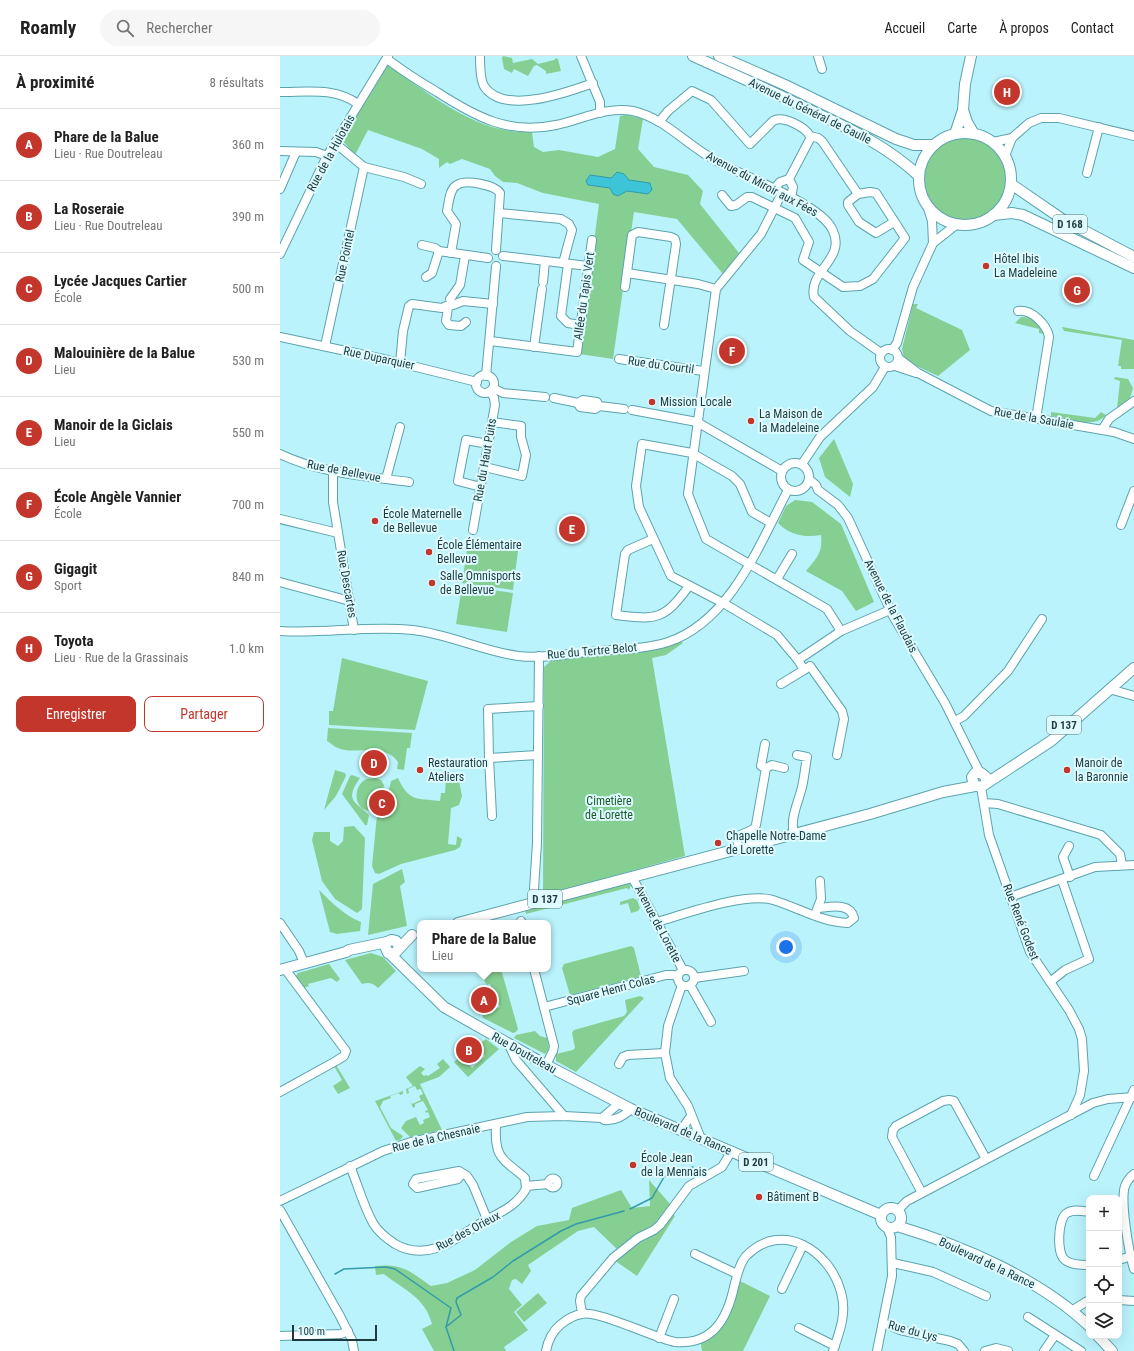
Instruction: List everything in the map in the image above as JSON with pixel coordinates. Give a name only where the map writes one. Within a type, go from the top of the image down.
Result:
[{"type":"main road","name":"Avenue du Général de Gaulle","points":[[693,56],[780,95],[870,139],[897,157],[919,176]]},
{"type":"main road","name":"Avenue du Général de Gaulle","points":[[719,56],[785,85],[896,139],[914,145],[934,145]]},
{"type":"main road","points":[[955,134],[963,110],[965,84],[971,56]]},
{"type":"main road","points":[[963,110],[967,122],[974,134]]},
{"type":"main road","points":[[955,134],[974,134],[993,142],[1005,156],[1010,167],[1011,184],[1006,200],[993,215],[976,224],[957,224],[937,216],[927,205],[921,192],[919,176],[923,160],[934,145],[955,134]]},
{"type":"main road","name":"D 168","points":[[1011,184],[1057,217],[1134,257]]},
{"type":"main road","points":[[993,215],[1012,213],[1023,216],[1134,268]]},
{"type":"main road","name":"D 137","points":[[469,920],[870,814],[943,792],[978,779],[997,770],[1052,735],[1134,660]]},
{"type":"main road","name":"D 137","points":[[978,779],[1051,741],[1134,668]]},
{"type":"main road","points":[[283,969],[349,950],[392,947],[416,934]]},
{"type":"main road","name":"Rue Doutreleau","points":[[392,947],[401,963],[444,1007],[509,1045],[618,1102]]},
{"type":"main road","name":"Boulevard de la Rance","points":[[618,1102],[731,1152],[881,1215]]},
{"type":"main road","points":[[888,1209],[895,1222],[881,1221],[881,1215],[888,1209]]},
{"type":"main road","name":"Boulevard de la Rance","points":[[895,1222],[1024,1278],[1073,1310],[1086,1323]]},
{"type":"main road","points":[[1101,1339],[1112,1351]]},
{"type":"street","points":[[480,56],[484,86],[488,91],[504,100],[531,100],[568,92],[593,83]]},
{"type":"street","points":[[581,56],[600,102],[600,113]]},
{"type":"street","points":[[818,56],[822,69]]},
{"type":"street","name":"Rue de la Hulotais","points":[[280,254],[327,156],[388,57]]},
{"type":"street","name":"Avenue du Miroir aux Fées","points":[[388,57],[468,111],[500,124],[523,128],[542,127],[572,122],[600,113],[620,110],[645,115],[659,122],[714,160],[782,193],[818,213],[834,232],[836,247],[832,258],[814,285],[814,297],[850,331],[881,353]]},
{"type":"street","points":[[659,122],[668,111],[692,91],[711,100],[750,144],[772,121],[780,118],[805,130],[811,137],[818,138],[822,141],[858,194]]},
{"type":"street","points":[[280,92],[332,92],[342,94],[358,104]]},
{"type":"street","points":[[1005,156],[1012,138],[1029,123],[1048,117],[1099,127],[1134,136]]},
{"type":"street","points":[[1087,173],[1099,127]]},
{"type":"street","points":[[789,180],[811,137]]},
{"type":"street","points":[[993,142],[1012,138]]},
{"type":"street","points":[[335,143],[364,166],[404,177],[421,184]]},
{"type":"street","points":[[280,151],[316,152],[327,156]]},
{"type":"street","points":[[280,189],[296,152]]},
{"type":"street","name":"Rue Pointel","points":[[325,346],[364,166]]},
{"type":"street","points":[[774,189],[780,182],[789,180]]},
{"type":"street","points":[[789,180],[792,186],[791,198]]},
{"type":"street","points":[[451,253],[456,224],[447,211],[451,191],[456,185],[468,181],[495,188],[500,193],[496,250]]},
{"type":"street","points":[[722,195],[731,206],[736,205],[747,197],[752,197],[795,218],[810,242],[803,260],[843,288],[860,286],[873,279],[905,238],[876,193],[870,192],[858,194],[848,202],[848,205],[858,222],[876,233],[894,222]]},
{"type":"street","points":[[782,193],[761,234],[716,289],[703,371],[688,494],[703,534],[711,542],[827,609],[841,631]]},
{"type":"street","points":[[892,350],[896,343],[913,287],[933,243],[932,221],[927,205]]},
{"type":"street","points":[[499,213],[561,219],[566,221],[572,230],[565,263],[561,316],[568,323],[580,325]]},
{"type":"street","points":[[933,243],[957,224]]},
{"type":"street","points":[[625,287],[632,235],[638,232],[671,237],[675,239],[676,244],[664,325]]},
{"type":"street","name":"Allée du Tapis Vert","points":[[534,347],[577,352],[592,240]]},
{"type":"street","points":[[422,245],[435,248],[439,251],[465,256],[488,258]]},
{"type":"street","points":[[496,250],[503,256],[588,266]]},
{"type":"street","points":[[488,258],[489,254],[496,250]]},
{"type":"street","points":[[426,277],[432,273],[439,251]]},
{"type":"street","points":[[465,256],[460,285],[449,304],[446,321],[449,325],[461,326],[466,322]]},
{"type":"street","points":[[496,266],[503,260],[503,256]]},
{"type":"street","points":[[488,258],[492,265],[496,266]]},
{"type":"street","points":[[490,341],[534,347],[546,261]]},
{"type":"street","points":[[486,376],[496,266]]},
{"type":"street","points":[[627,273],[698,284],[716,289]]},
{"type":"street","points":[[400,363],[403,331],[409,306],[412,304],[442,308],[449,304],[463,301],[492,304]]},
{"type":"street","points":[[1018,311],[1025,311],[1042,322],[1048,331],[1048,344],[1036,419]]},
{"type":"street","name":"Rue Duparquier","points":[[280,337],[400,363],[477,382]]},
{"type":"street","points":[[802,464],[820,437],[873,387],[885,367],[896,362],[896,353],[892,350],[886,349],[881,353],[879,359],[885,367]]},
{"type":"street","name":"Rue du Courtil","points":[[619,360],[703,371]]},
{"type":"street","name":"Rue de la Saulaie","points":[[896,362],[992,411],[1102,430],[1134,439]]},
{"type":"street","points":[[492,390],[493,380],[486,376],[480,377],[477,382],[477,387],[480,392],[485,393],[492,390],[503,393],[544,397]]},
{"type":"street","name":"Rue du Haut Puits","points":[[473,530],[495,405],[492,390]]},
{"type":"street","points":[[554,398],[578,403],[583,400],[597,402],[599,406],[624,409]]},
{"type":"street","points":[[1102,430],[1109,419],[1134,401]]},
{"type":"street","points":[[632,410],[697,422],[782,471]]},
{"type":"street","points":[[485,467],[522,476],[526,455],[521,437],[521,426],[492,422]]},
{"type":"street","points":[[386,479],[400,427]]},
{"type":"street","points":[[481,487],[458,481],[466,440],[488,444]]},
{"type":"street","points":[[771,523],[752,512],[737,480],[692,453],[642,444],[636,496],[653,539],[671,576],[722,603],[777,635],[798,660],[804,670]]},
{"type":"street","name":"Rue de Bellevue","points":[[280,454],[293,460],[333,471],[409,482]]},
{"type":"street","points":[[798,462],[802,464],[809,471],[810,480],[804,488],[796,491],[788,490],[782,483],[782,471],[788,464],[798,462]]},
{"type":"street","name":"Rue Descartes","points":[[333,471],[332,490],[354,630],[378,628],[418,631],[517,656],[539,656]]},
{"type":"street","name":"Avenue de la Flaudais","points":[[810,480],[816,485],[818,490],[838,505],[848,518],[890,610],[957,725],[978,779]]},
{"type":"street","name":"Avenue de la Flaudais","points":[[804,488],[813,491],[818,490]]},
{"type":"street","name":"Rue du Tertre Belot","points":[[536,902],[534,890],[539,656],[646,647],[665,642],[699,625],[722,603],[750,564],[788,490]]},
{"type":"street","points":[[1121,525],[1134,491]]},
{"type":"street","points":[[280,519],[338,533]]},
{"type":"street","points":[[653,539],[628,550],[625,554],[616,615],[645,618],[656,617],[675,605],[689,586]]},
{"type":"street","points":[[777,579],[792,554]]},
{"type":"street","points":[[280,582],[350,601]]},
{"type":"street","points":[[798,660],[841,631],[890,610]]},
{"type":"street","points":[[957,725],[1008,671],[1042,619]]},
{"type":"street","points":[[280,630],[303,632],[354,630]]},
{"type":"street","points":[[781,684],[810,666],[842,711],[844,719],[837,755]]},
{"type":"street","points":[[1123,677],[1122,686],[1126,692]]},
{"type":"street","points":[[1109,689],[1126,692],[1134,696]]},
{"type":"street","points":[[492,816],[488,710],[539,706]]},
{"type":"street","points":[[765,744],[761,766],[766,768]]},
{"type":"street","points":[[489,758],[538,755]]},
{"type":"street","points":[[794,834],[792,828],[807,757],[797,755]]},
{"type":"street","points":[[766,768],[772,765],[784,768]]},
{"type":"street","points":[[739,849],[737,840],[738,836],[754,829],[756,826],[766,768]]},
{"type":"street","name":"Rue René Godest","points":[[978,779],[984,803],[989,835],[1030,952],[1074,1018],[1082,1039],[1085,1066],[1079,1098],[1071,1115]]},
{"type":"street","points":[[984,803],[998,804],[1100,835],[1120,854],[1122,865]]},
{"type":"street","points":[[1050,982],[1065,970],[1088,959],[1066,878],[1063,856],[1069,846]]},
{"type":"street","points":[[1010,898],[1095,867],[1122,865],[1134,866]]},
{"type":"street","name":"Avenue de Lorette","points":[[632,877],[657,922],[680,974],[678,982],[689,983],[711,1022]]},
{"type":"street","points":[[814,916],[821,899],[820,881]]},
{"type":"street","points":[[657,922],[714,906],[756,898],[773,900],[814,916],[848,923],[854,918],[850,909],[843,907],[818,908]]},
{"type":"street","points":[[280,923],[299,951],[304,964]]},
{"type":"street","points":[[280,1092],[336,1061],[344,1056],[346,1051],[283,969]]},
{"type":"street","points":[[680,974],[690,971],[689,983],[668,1026],[665,1053],[670,1078],[688,1106],[691,1116],[697,1125],[701,1139]]},
{"type":"street","points":[[689,983],[744,971]]},
{"type":"street","points":[[535,972],[554,1046],[546,1065]]},
{"type":"street","name":"Square Henri Colas","points":[[544,1007],[666,975],[680,974]]},
{"type":"street","points":[[509,1045],[516,1060],[564,1116]]},
{"type":"street","points":[[619,1064],[623,1057],[628,1054],[665,1053]]},
{"type":"street","points":[[877,1351],[892,1276],[893,1263],[891,1238],[895,1222],[906,1201],[1101,1100],[1133,1095]]},
{"type":"street","points":[[1094,1176],[1133,1095]]},
{"type":"street","points":[[1079,1098],[1084,1108]]},
{"type":"street","points":[[922,1194],[892,1137],[893,1130],[896,1126],[943,1101],[954,1101],[986,1159]]},
{"type":"street","points":[[602,1118],[618,1102]]},
{"type":"street","name":"Rue de la Chesnaie","points":[[280,1201],[383,1150],[406,1143],[527,1117],[564,1116],[602,1118],[608,1120],[618,1119],[631,1109]]},
{"type":"street","points":[[681,1130],[691,1116]]},
{"type":"street","points":[[496,1124],[497,1147],[499,1154],[504,1161],[525,1178],[526,1186],[548,1184]]},
{"type":"street","points":[[582,1313],[580,1301],[581,1296],[613,1258],[638,1238],[654,1230],[672,1211],[689,1186],[722,1167],[731,1152]]},
{"type":"street","name":"Rue des Orieux","points":[[350,1166],[374,1224],[389,1240],[405,1249],[423,1251],[445,1245],[487,1219],[507,1210],[522,1196],[526,1186]]},
{"type":"street","points":[[461,1174],[458,1179],[417,1188],[413,1184],[416,1179],[456,1170],[467,1176],[473,1186],[487,1219]]},
{"type":"street","points":[[1134,1174],[1129,1178],[1124,1193],[1134,1269]]},
{"type":"street","points":[[280,1210],[348,1331],[354,1351]]},
{"type":"street","points":[[1086,1212],[1073,1211],[1064,1216],[1061,1220],[1059,1242],[1060,1254],[1064,1259],[1072,1263],[1086,1265]]},
{"type":"street","points":[[546,1351],[555,1329],[563,1322],[582,1313],[598,1316],[659,1338],[675,1342],[691,1341],[708,1334],[717,1327],[727,1312],[737,1274],[746,1256],[764,1243],[786,1240],[803,1245],[823,1258],[838,1282],[842,1294],[844,1317],[834,1348],[799,1328]]},
{"type":"street","points":[[782,1289],[803,1245]]},
{"type":"street","points":[[694,1254],[737,1274]]},
{"type":"street","points":[[1122,1259],[1132,1255]]},
{"type":"street","points":[[893,1263],[933,1272],[986,1296]]},
{"type":"street","points":[[659,1338],[674,1299]]},
{"type":"street","points":[[1122,1300],[1134,1301]]},
{"type":"street","points":[[1073,1310],[1086,1301]]},
{"type":"street","points":[[1028,1317],[1081,1351]]},
{"type":"street","name":"Rue du Lys","points":[[883,1323],[900,1330],[950,1341],[958,1344],[964,1351]]},
{"type":"street","points":[[280,1336],[341,1334],[348,1331]]},
{"type":"street","points":[[1044,1351],[1055,1335]]},
{"type":"street","points":[[985,1351],[996,1348],[1008,1351]]},
{"type":"green space","points":[[503,56],[512,58],[513,63],[532,59],[538,64],[554,60],[556,58],[558,59],[561,71],[546,74],[546,71],[537,65],[534,66],[528,76],[514,69],[512,73],[504,69]]},
{"type":"green space","points":[[386,64],[437,99],[473,120],[492,127],[512,131],[532,132],[534,147],[543,152],[559,150],[598,157],[615,149],[620,116],[627,115],[643,119],[638,149],[654,167],[688,175],[703,191],[700,204],[739,253],[723,274],[677,219],[634,212],[613,359],[579,354],[599,204],[543,193],[517,183],[503,182],[495,176],[490,169],[462,159],[450,164],[447,162],[439,168],[439,159],[422,149],[368,130],[355,155],[341,139]]},
{"type":"green space","points":[[965,137],[981,140],[995,149],[1004,163],[1007,179],[1004,195],[995,209],[981,218],[965,221],[949,218],[935,209],[926,195],[923,179],[926,163],[935,149],[949,140]]},
{"type":"green space","points":[[913,304],[918,304],[916,308],[962,330],[970,350],[938,376],[908,362],[904,358],[902,349]]},
{"type":"green space","points":[[1021,317],[1029,318],[1035,321],[1043,334],[1039,333],[1039,329],[1015,323]]},
{"type":"green space","points":[[1062,327],[1134,340],[1134,369],[1121,369],[1121,366],[1118,366],[1122,340],[1064,331]]},
{"type":"green space","points":[[1115,377],[1128,379],[1133,388],[1130,398],[1117,408],[1120,381],[1114,379]]},
{"type":"green space","points":[[1051,412],[1095,418],[1101,412],[1106,415],[1095,421],[1080,422],[1051,416]]},
{"type":"green space","points":[[834,439],[853,484],[850,497],[825,477],[819,458]]},
{"type":"green space","points":[[795,500],[812,502],[841,524],[874,602],[856,611],[842,591],[806,571],[820,550],[821,535],[798,535],[787,530],[778,523],[786,506]]},
{"type":"green space","points":[[468,544],[518,551],[513,590],[462,583]]},
{"type":"green space","points":[[462,586],[513,593],[507,632],[456,624]]},
{"type":"green space","name":"Cimetière de Lorette","points":[[679,640],[683,643],[666,655],[652,658],[685,856],[548,894],[543,893],[544,667],[553,659],[611,655]]},
{"type":"green space","points":[[342,658],[428,681],[415,730],[329,725],[329,711],[333,711]]},
{"type":"green space","points":[[328,728],[412,733],[410,748],[407,748],[404,770],[397,769],[398,762],[385,752],[377,750],[352,751],[335,747],[327,741]]},
{"type":"green space","points":[[335,770],[345,773],[346,776],[336,796],[324,810]]},
{"type":"green space","points":[[352,775],[360,778],[355,786],[352,796],[353,800],[369,815],[367,825],[365,825],[342,794],[350,776]]},
{"type":"green space","points":[[452,776],[459,781],[462,796],[459,805],[451,808],[448,844],[456,845],[457,836],[462,839],[460,847],[455,850],[401,864],[379,874],[375,873],[372,866],[377,816],[387,800],[391,781],[398,778],[406,791],[414,797],[419,799],[440,801],[441,793],[445,793],[446,778]]},
{"type":"green space","points":[[376,778],[381,780],[384,785],[382,796],[376,809],[370,811],[364,810],[358,802],[357,790],[366,779]]},
{"type":"green space","points":[[354,826],[365,838],[362,909],[357,913],[335,899],[322,881],[312,840],[314,832],[330,832],[330,841],[338,846],[343,841],[344,827]]},
{"type":"green space","points":[[402,869],[405,882],[400,886],[407,926],[368,935],[373,884]]},
{"type":"green space","points":[[628,883],[631,885],[629,890],[627,888],[526,914],[525,909]]},
{"type":"green space","points":[[319,890],[344,912],[361,922],[360,931],[337,934],[330,932]]},
{"type":"green space","points":[[633,898],[637,900],[640,908],[638,911],[631,913],[628,903],[620,905],[620,902]]},
{"type":"green space","points":[[631,946],[634,948],[640,977],[570,995],[562,968],[564,964]]},
{"type":"green space","points":[[371,953],[383,957],[396,971],[378,988],[371,983],[362,984],[345,960]]},
{"type":"green space","points":[[329,964],[340,979],[337,982],[331,978],[308,984],[309,986],[304,988],[295,977],[298,973]]},
{"type":"green space","points":[[483,972],[502,972],[518,1029],[516,1032],[513,1033],[483,1018],[482,1013],[500,1007],[490,984],[487,985],[480,974]]},
{"type":"green space","points":[[640,996],[644,998],[576,1072],[556,1061],[556,1054],[573,1050],[575,1048],[572,1033],[574,1030],[624,1016],[627,1012],[625,1000]]},
{"type":"green space","points":[[535,1031],[540,1036],[547,1038],[549,1049],[545,1054],[514,1038],[516,1035]]},
{"type":"green space","points":[[486,1039],[499,1049],[468,1077],[454,1062],[461,1056],[472,1068],[485,1056],[476,1046]]},
{"type":"green space","points":[[443,1059],[450,1067],[439,1077],[420,1084],[442,1130],[410,1137],[401,1128],[406,1121],[416,1117],[420,1125],[424,1123],[423,1120],[430,1117],[428,1112],[426,1113],[425,1111],[428,1110],[423,1101],[415,1104],[415,1107],[413,1108],[410,1100],[412,1104],[421,1100],[419,1096],[423,1094],[421,1089],[417,1090],[415,1086],[408,1089],[409,1093],[407,1094],[406,1089],[413,1086],[406,1077],[420,1066],[425,1069],[421,1073],[424,1076],[428,1076],[440,1068],[437,1064]]},
{"type":"green space","points":[[336,1065],[350,1088],[338,1094],[333,1086],[342,1080],[334,1066]]},
{"type":"green space","points":[[403,1091],[403,1094],[400,1095],[399,1093],[390,1096],[391,1098],[383,1101],[380,1107],[391,1128],[403,1136],[401,1139],[396,1141],[375,1101]]},
{"type":"green space","points":[[649,1180],[671,1205],[668,1208],[675,1216],[637,1276],[614,1260],[621,1253],[594,1227],[578,1231],[528,1265],[531,1271],[522,1284],[516,1279],[512,1280],[509,1289],[522,1305],[514,1312],[528,1330],[504,1347],[506,1351],[434,1351],[422,1329],[432,1324],[424,1307],[413,1295],[384,1274],[376,1275],[375,1266],[385,1265],[405,1269],[431,1286],[447,1283],[475,1270],[511,1242],[537,1226],[569,1220],[572,1208],[621,1190],[632,1208],[650,1206]]},
{"type":"green space","points":[[736,1279],[770,1296],[743,1351],[702,1351],[700,1339],[717,1327]]},
{"type":"green space","points":[[538,1293],[547,1303],[524,1322],[516,1312]]},
{"type":"water","points":[[617,172],[624,174],[629,180],[650,183],[652,190],[648,194],[627,191],[618,196],[613,194],[610,188],[588,185],[586,181],[590,175],[611,178]]},
{"type":"waterway","points":[[630,1209],[652,1198],[664,1177],[693,1167]]},
{"type":"waterway","points":[[446,1327],[461,1315],[456,1302],[457,1298],[493,1277],[513,1261],[561,1231],[576,1224],[624,1211]]},
{"type":"waterway","points":[[335,1274],[344,1269],[386,1267],[395,1269],[451,1308],[446,1327],[454,1351]]},
{"type":"place","name":"Toyota","points":[[1007,92]]},
{"type":"place","name":"Hôtel Ibis La Madeleine","points":[[986,266]]},
{"type":"place","name":"Gigagit","points":[[1077,290]]},
{"type":"place","name":"École Angèle Vannier","points":[[732,351]]},
{"type":"place","name":"Mission Locale","points":[[652,402]]},
{"type":"place","name":"La Maison de la Madeleine","points":[[751,421]]},
{"type":"place","name":"École Maternelle de Bellevue","points":[[375,521]]},
{"type":"place","name":"Manoir de la Giclais","points":[[572,529]]},
{"type":"place","name":"École Élémentaire Bellevue","points":[[429,552]]},
{"type":"place","name":"Salle Omnisports de Bellevue","points":[[432,583]]},
{"type":"place","name":"Malouinière de la Balue","points":[[374,763]]},
{"type":"place","name":"Restauration Ateliers","points":[[420,770]]},
{"type":"place","name":"Manoir de la Baronnie","points":[[1067,770]]},
{"type":"place","name":"Lycée Jacques Cartier","points":[[382,803]]},
{"type":"place","name":"Chapelle Notre-Dame de Lorette","points":[[718,843]]},
{"type":"place","name":"Phare de la Balue","points":[[484,1000]]},
{"type":"place","name":"La Roseraie","points":[[469,1050]]},
{"type":"place","name":"École Jean de la Mennais","points":[[633,1165]]},
{"type":"place","name":"Bâtiment B","points":[[759,1197]]}]
